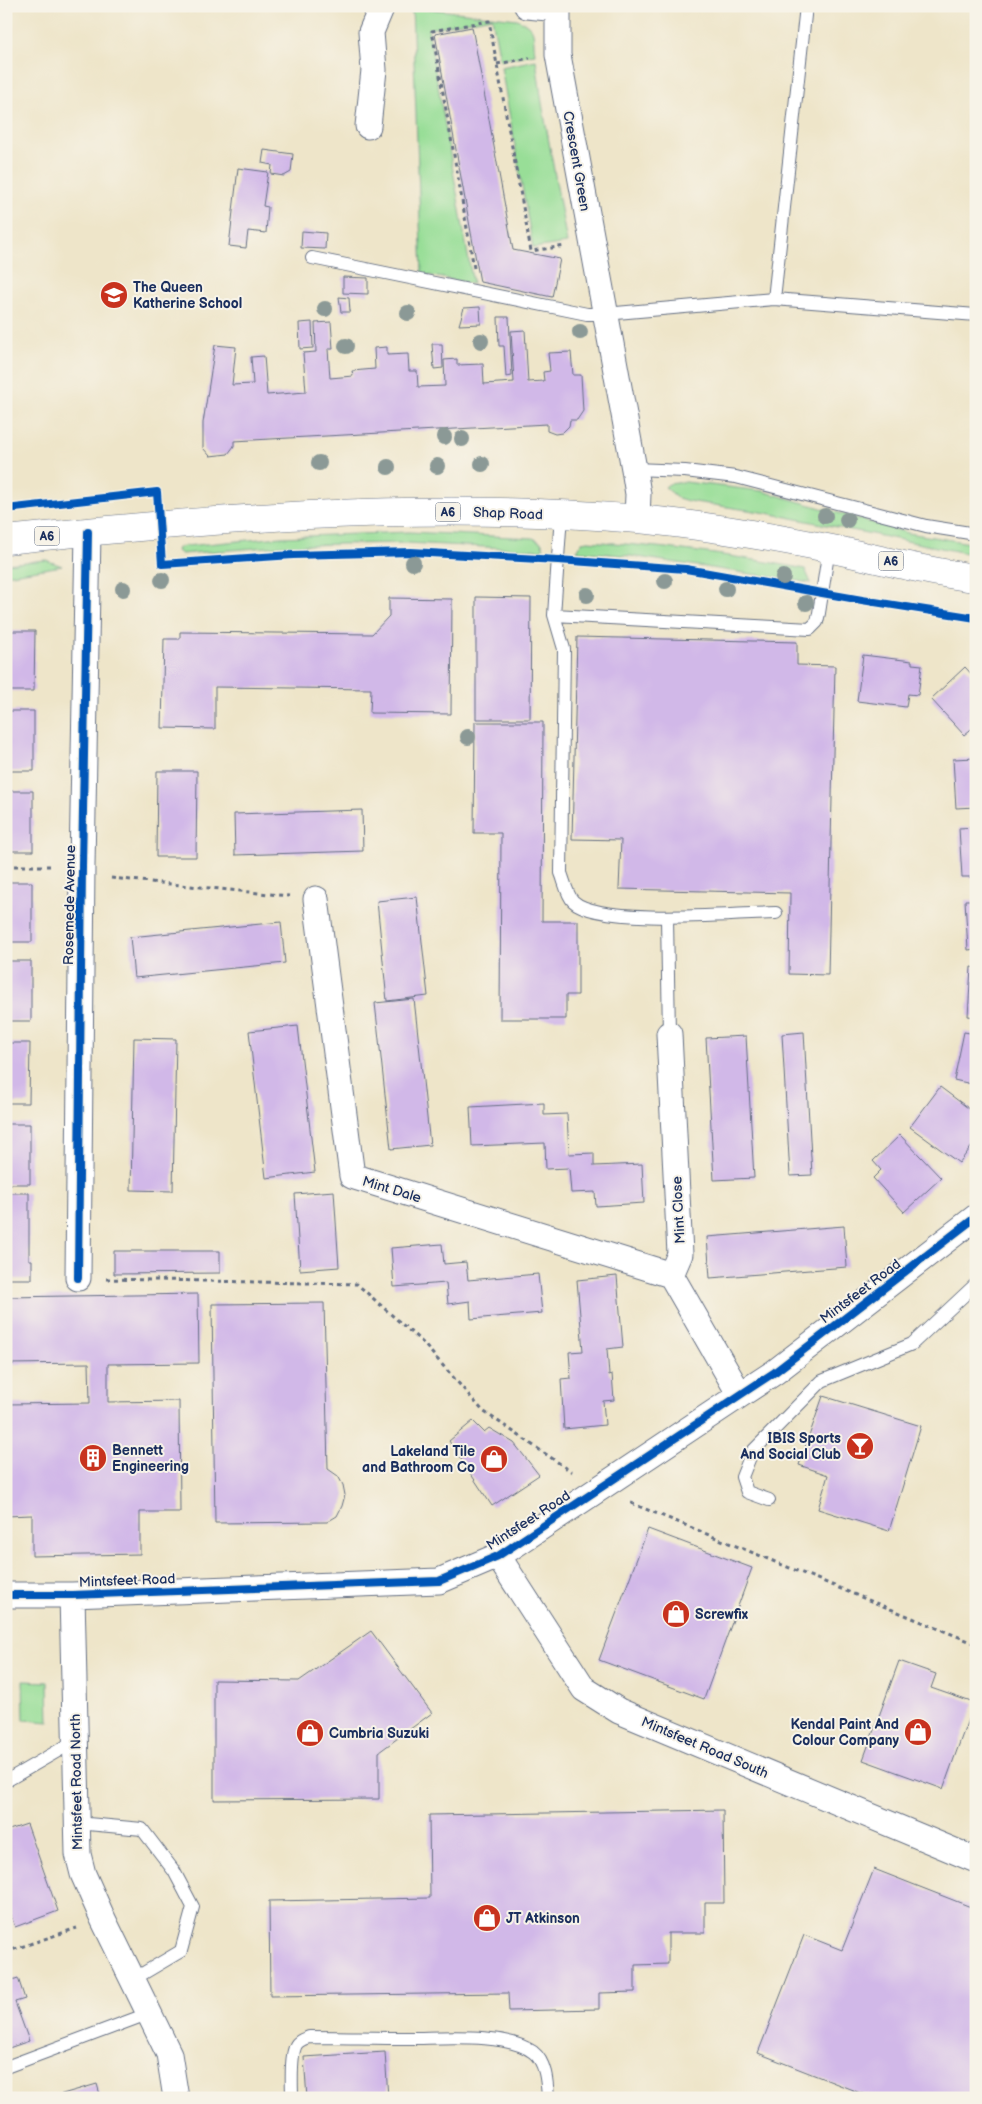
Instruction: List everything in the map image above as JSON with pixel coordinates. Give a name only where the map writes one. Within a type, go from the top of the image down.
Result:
[{"type":"highway","name":"Shap Road","points":[[6,540],[296,515],[382,512],[561,515],[637,519],[725,529],[976,578]]},
{"type":"street","points":[[368,126],[374,70],[371,32],[382,6]]},
{"type":"street","points":[[527,6],[558,8]]},
{"type":"street","name":"Crescent Green","points":[[558,8],[558,55],[634,469],[638,494],[637,519]]},
{"type":"street","name":"Rosemede Avenue","points":[[78,1278],[82,866],[88,532]]},
{"type":"street","name":"Mint Dale","points":[[316,899],[352,1176],[671,1275]]},
{"type":"street","name":"Mint Close","points":[[669,1034],[680,1254],[671,1275]]},
{"type":"street","name":"Mintsfeet Road","points":[[6,1595],[72,1595],[439,1581],[498,1556],[775,1372],[976,1217]]},
{"type":"street","points":[[671,1275],[740,1395]]},
{"type":"street","name":"Mintsfeet Road South","points":[[498,1556],[584,1688],[619,1711],[976,1860]]},
{"type":"street","name":"Mintsfeet Road North","points":[[72,1595],[78,1854],[83,1874],[103,1919],[169,2054],[177,2098]]},
{"type":"lane","points":[[774,299],[806,6]]},
{"type":"lane","points":[[312,258],[587,314],[774,299],[976,315]]},
{"type":"lane","points":[[634,469],[685,471],[736,477],[926,526],[976,534]]},
{"type":"lane","points":[[561,515],[554,615],[564,649],[561,872],[573,900],[591,911],[667,918],[776,913]]},
{"type":"lane","points":[[554,615],[810,628],[817,622],[820,613],[829,548]]},
{"type":"lane","points":[[667,918],[669,1034]]},
{"type":"lane","points":[[768,1500],[747,1492],[742,1477],[752,1452],[822,1381],[912,1344],[976,1284]]},
{"type":"lane","points":[[6,1781],[76,1741]]},
{"type":"lane","points":[[77,1823],[142,1829],[174,1871],[193,1908],[181,1950],[132,1980]]},
{"type":"lane","points":[[6,2067],[150,2013]]},
{"type":"lane","points":[[292,2098],[293,2054],[295,2046],[300,2040],[309,2037],[485,2038],[519,2045],[534,2053],[540,2062],[546,2073],[548,2098]]},
{"type":"path","points":[[476,275],[432,31],[489,22],[531,251],[568,246]]},
{"type":"path","points":[[497,64],[535,57]]},
{"type":"path","points":[[6,866],[82,866]]},
{"type":"path","points":[[110,869],[110,878],[316,899]]},
{"type":"path","points":[[78,1278],[357,1284],[422,1342],[483,1410],[598,1490],[976,1644]]},
{"type":"path","points":[[6,1952],[103,1919]]},
{"type":"green space","points":[[412,7],[517,19],[528,25],[533,32],[535,54],[500,60],[492,17],[428,29],[473,284],[422,274]]},
{"type":"green space","points":[[536,60],[567,243],[533,248],[501,67]]},
{"type":"green space","points":[[685,482],[762,491],[908,533],[976,544],[976,555],[767,513],[688,501],[678,498],[665,487],[669,484]]},
{"type":"green space","points":[[409,532],[533,538],[542,543],[544,550],[407,543],[281,546],[181,554],[177,551],[178,548],[185,546],[281,537]]},
{"type":"green space","points":[[582,542],[692,551],[795,567],[805,569],[811,583],[631,556],[577,551]]},
{"type":"green space","points":[[46,560],[62,566],[6,575],[6,564]]},
{"type":"green space","points":[[23,1681],[48,1682],[49,1722],[24,1720]]},
{"type":"building","points":[[472,27],[513,250],[560,259],[552,297],[480,282],[435,34]]},
{"type":"building","points":[[264,150],[293,154],[291,172],[284,176],[271,174],[272,165],[262,163]]},
{"type":"building","points":[[238,168],[268,172],[263,206],[268,207],[266,233],[248,231],[246,248],[229,246]]},
{"type":"building","points":[[302,231],[326,233],[325,249],[301,248]]},
{"type":"building","points":[[343,277],[368,278],[368,294],[343,293]]},
{"type":"building","points":[[339,297],[349,298],[350,312],[341,312]]},
{"type":"building","points":[[480,307],[481,324],[459,325],[464,308]]},
{"type":"building","points":[[498,317],[509,317],[512,376],[506,377],[504,346],[499,346]]},
{"type":"building","points":[[312,322],[313,348],[300,349],[299,323]]},
{"type":"building","points":[[331,322],[333,349],[328,349],[330,378],[353,376],[352,371],[375,369],[374,348],[387,347],[387,355],[408,354],[409,371],[417,371],[418,387],[445,386],[444,360],[457,359],[457,365],[483,364],[484,384],[514,382],[511,331],[525,330],[528,382],[544,381],[543,372],[550,371],[548,353],[571,352],[573,375],[581,375],[583,411],[577,420],[570,420],[569,426],[562,433],[555,434],[547,431],[547,424],[234,441],[234,446],[228,454],[210,456],[203,448],[203,423],[215,345],[236,347],[232,385],[253,384],[251,357],[264,356],[267,395],[306,392],[303,353],[316,352],[315,323]]},
{"type":"building","points":[[432,344],[442,344],[443,368],[434,369]]},
{"type":"building","points":[[476,597],[531,598],[530,719],[476,719]]},
{"type":"building","points":[[389,598],[452,599],[451,714],[370,713],[371,689],[215,687],[215,729],[162,728],[164,639],[180,639],[180,632],[372,634],[389,616]]},
{"type":"building","points":[[6,631],[35,631],[34,691],[6,691]]},
{"type":"building","points":[[577,637],[797,642],[797,665],[835,666],[828,975],[789,974],[790,893],[619,889],[621,840],[572,839]]},
{"type":"building","points":[[863,655],[912,661],[912,664],[922,665],[918,695],[908,694],[906,707],[857,701]]},
{"type":"building","points":[[965,667],[976,679],[976,725],[964,735],[931,699]]},
{"type":"building","points":[[6,711],[34,711],[34,771],[6,771]]},
{"type":"building","points":[[475,722],[543,722],[542,921],[578,921],[578,995],[566,995],[566,1019],[500,1019],[501,833],[474,833]]},
{"type":"building","points":[[976,758],[976,807],[956,808],[953,759]]},
{"type":"building","points":[[157,771],[197,771],[196,857],[156,857]]},
{"type":"building","points":[[6,791],[33,791],[33,851],[6,851]]},
{"type":"building","points":[[362,810],[363,851],[235,855],[234,814]]},
{"type":"building","points":[[976,827],[976,877],[962,877],[959,828]]},
{"type":"building","points":[[6,882],[32,882],[32,942],[6,942]]},
{"type":"building","points":[[417,897],[428,996],[387,1001],[377,901]]},
{"type":"building","points":[[965,900],[976,900],[976,949],[968,950]]},
{"type":"building","points":[[281,922],[285,963],[134,978],[130,937]]},
{"type":"building","points":[[6,961],[31,961],[31,1021],[6,1021]]},
{"type":"building","points":[[971,967],[976,968],[976,1017],[968,1016]]},
{"type":"building","points":[[414,999],[430,1145],[391,1149],[375,1003]]},
{"type":"building","points":[[298,1026],[315,1172],[266,1178],[249,1031]]},
{"type":"building","points":[[804,1032],[812,1175],[790,1176],[782,1034]]},
{"type":"building","points":[[964,1032],[976,1034],[976,1085],[954,1080]]},
{"type":"building","points":[[746,1036],[754,1178],[714,1180],[706,1038]]},
{"type":"building","points":[[134,1038],[176,1039],[173,1191],[131,1190]]},
{"type":"building","points":[[6,1043],[30,1043],[29,1103],[6,1103]]},
{"type":"building","points":[[940,1087],[976,1114],[976,1141],[959,1163],[910,1127]]},
{"type":"building","points":[[544,1103],[544,1115],[567,1114],[569,1154],[594,1153],[594,1166],[642,1164],[644,1203],[596,1206],[595,1192],[571,1193],[569,1168],[546,1169],[545,1143],[472,1146],[470,1107]]},
{"type":"building","points":[[6,1124],[30,1124],[30,1184],[6,1184]]},
{"type":"building","points":[[900,1135],[941,1178],[904,1212],[873,1178],[881,1170],[873,1161]]},
{"type":"building","points":[[334,1191],[339,1267],[300,1270],[295,1194]]},
{"type":"building","points":[[6,1193],[29,1193],[29,1260],[32,1260],[32,1279],[6,1279]]},
{"type":"building","points":[[844,1226],[847,1267],[710,1278],[707,1237]]},
{"type":"building","points":[[442,1244],[444,1264],[466,1262],[468,1280],[538,1274],[542,1313],[471,1319],[470,1301],[448,1304],[446,1283],[394,1287],[391,1248]]},
{"type":"building","points":[[114,1251],[220,1251],[220,1273],[114,1274]]},
{"type":"building","points":[[617,1276],[623,1347],[607,1349],[609,1375],[612,1374],[614,1400],[603,1401],[605,1425],[564,1429],[561,1379],[571,1378],[569,1352],[583,1351],[577,1280]]},
{"type":"building","name":"Bennett Engineering","points":[[198,1294],[199,1363],[108,1364],[108,1402],[179,1401],[180,1512],[140,1512],[140,1554],[32,1556],[32,1515],[6,1516],[6,1404],[90,1403],[89,1363],[6,1364],[6,1297]]},
{"type":"building","points":[[324,1303],[328,1469],[338,1476],[343,1485],[345,1495],[342,1506],[337,1516],[327,1522],[215,1523],[212,1304]]},
{"type":"building","name":"IBIS Sports And Social Club","points":[[823,1396],[921,1426],[889,1531],[818,1509],[828,1475],[799,1465]]},
{"type":"building","name":"Lakeland Tile and Bathroom Co","points":[[473,1421],[484,1432],[489,1428],[514,1443],[539,1475],[492,1506],[449,1441]]},
{"type":"building","name":"Screwfix","points":[[648,1529],[752,1568],[704,1699],[599,1660]]},
{"type":"building","name":"Cumbria Suzuki","points":[[371,1631],[432,1713],[379,1752],[379,1799],[214,1800],[214,1680],[299,1681]]},
{"type":"building","name":"Kendal Paint And Colour Company","points":[[899,1661],[936,1674],[931,1688],[974,1703],[943,1789],[863,1760]]},
{"type":"building","name":"JT Atkinson","points":[[723,1810],[724,1903],[705,1903],[705,1933],[668,1933],[668,1964],[635,1965],[635,1992],[599,1993],[599,2009],[509,2011],[508,1993],[270,1996],[269,1901],[430,1898],[429,1815]]},
{"type":"building","points":[[27,1824],[58,1911],[15,1927],[6,1902],[6,1831]]},
{"type":"building","points":[[874,1869],[976,1909],[976,2098],[873,2098],[758,2053],[804,1935],[842,1950]]},
{"type":"building","points":[[18,1978],[25,1999],[15,2002],[29,2041],[6,2049],[6,1982]]},
{"type":"building","points":[[385,2052],[388,2098],[307,2098],[304,2057]]},
{"type":"building","points":[[97,2084],[101,2098],[52,2098],[52,2097]]},
{"type":"cycle path","points":[[6,509],[157,492],[162,564],[293,555],[411,552],[558,560],[686,569],[976,618]]},
{"type":"cycle path","points":[[78,1278],[82,866],[88,532]]},
{"type":"cycle path","points":[[6,1595],[72,1595],[439,1581],[498,1556],[775,1372],[976,1217]]},
{"type":"place","name":"The Queen Katherine School","points":[[114,295]]},
{"type":"place","name":"IBIS Sports And Social Club","points":[[860,1446]]},
{"type":"place","name":"Bennett Engineering","points":[[93,1458]]},
{"type":"place","name":"Lakeland Tile and Bathroom Co","points":[[494,1459]]},
{"type":"place","name":"Screwfix","points":[[676,1614]]},
{"type":"place","name":"Kendal Paint And Colour Company","points":[[918,1732]]},
{"type":"place","name":"Cumbria Suzuki","points":[[310,1733]]},
{"type":"place","name":"JT Atkinson","points":[[487,1918]]}]
